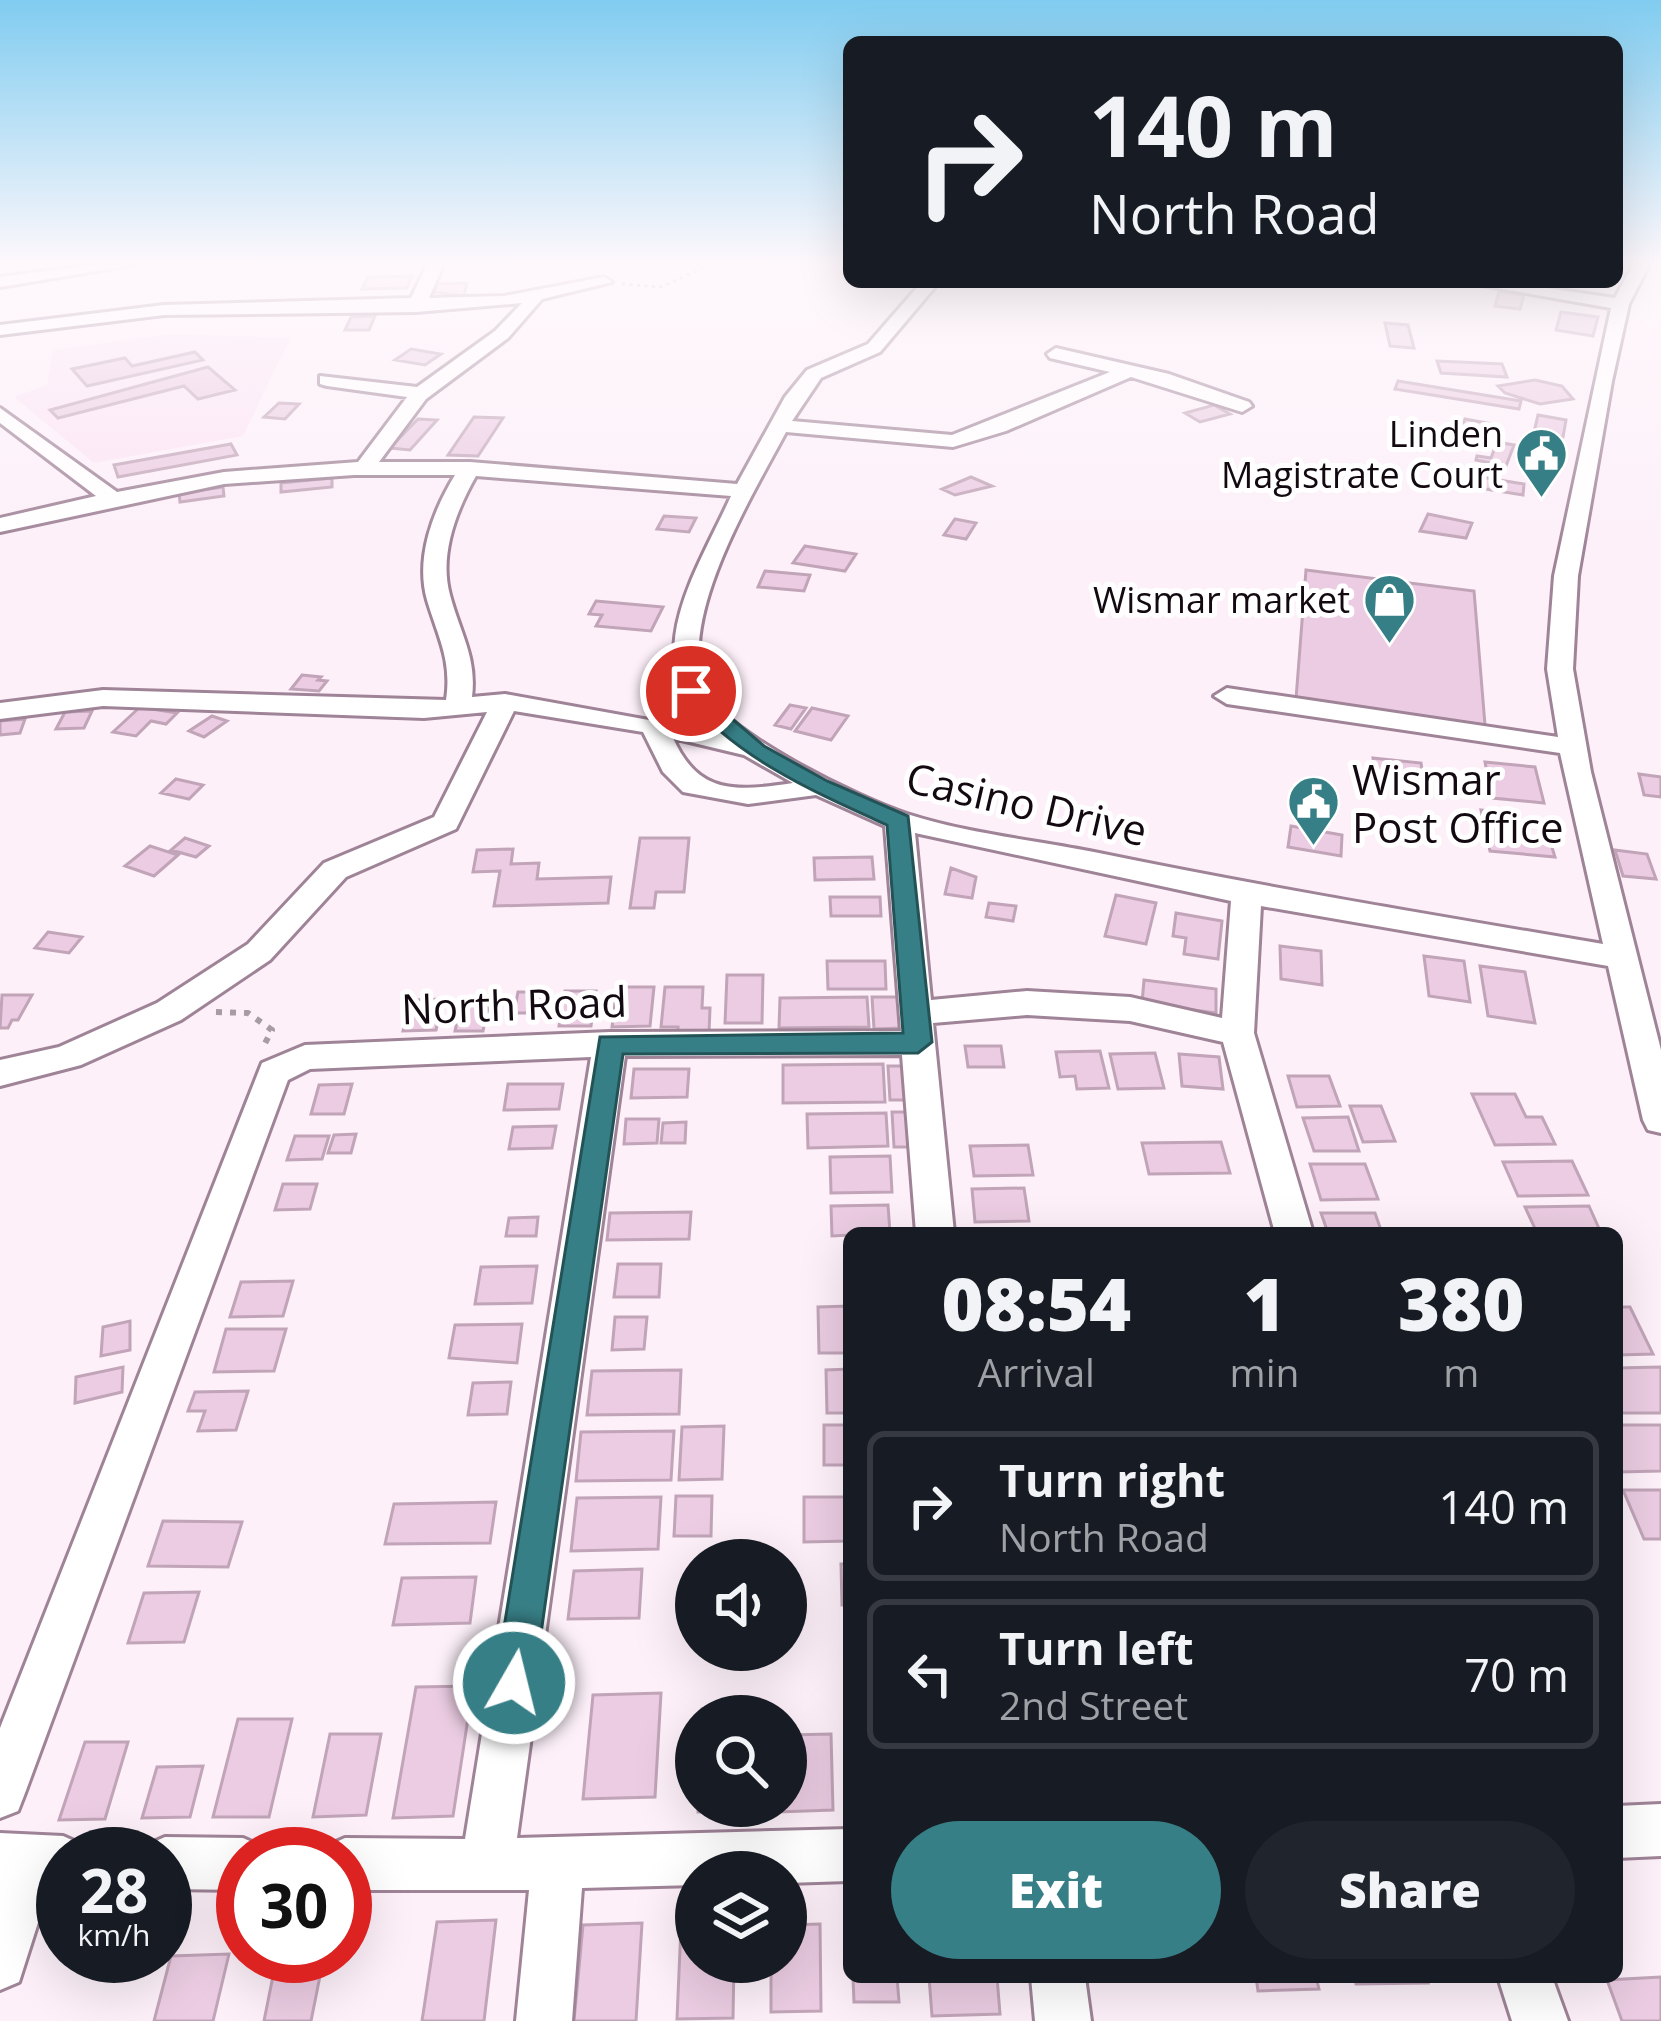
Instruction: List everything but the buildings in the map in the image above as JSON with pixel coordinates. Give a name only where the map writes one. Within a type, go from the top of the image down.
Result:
[{"type":"street","points":[[365,467],[394,422],[422,393],[466,359]]},
{"type":"street","name":"Casino Drive","points":[[843,359],[814,374],[780,426],[744,491],[689,615],[685,652],[691,691],[718,722],[756,751],[819,786],[899,821],[1247,893],[1623,958]]},
{"type":"street","points":[[1081,359],[1242,406]]},
{"type":"street","points":[[1610,359],[1564,589],[1560,668],[1572,747],[1661,1120]]},
{"type":"street","points":[[780,426],[953,441],[999,427],[1130,370]]},
{"type":"street","points":[[327,380],[422,393]]},
{"type":"street","points":[[0,414],[112,498]]},
{"type":"street","points":[[0,525],[218,479],[365,467],[601,474],[744,491]]},
{"type":"street","points":[[458,707],[463,671],[434,579],[448,506],[470,468]]},
{"type":"street","points":[[1227,696],[1572,747]]},
{"type":"street","points":[[0,711],[103,698],[359,710],[505,702],[654,726],[756,751]]},
{"type":"street","points":[[0,1072],[59,1061],[170,1010],[262,950],[331,873],[352,858],[446,823],[505,702]]},
{"type":"street","points":[[654,726],[680,776],[692,785],[721,793],[778,796],[819,786]]},
{"type":"street","points":[[899,821],[934,1227]]},
{"type":"street","points":[[1247,893],[1237,1033],[1292,1227]]},
{"type":"street","name":"North Road","points":[[274,1072],[305,1057],[917,1028],[1027,1003],[1130,1009],[1237,1033]]},
{"type":"street","points":[[487,1865],[610,1044]]},
{"type":"street","points":[[0,1793],[274,1072]]},
{"type":"street","points":[[1623,1832],[1661,1830]]},
{"type":"street","points":[[372,1864],[843,1855]]},
{"type":"street","points":[[0,1963],[31,1861]]},
{"type":"street","points":[[544,2021],[557,1862]]},
{"type":"street","points":[[1059,1983],[1063,2021]]},
{"type":"street","points":[[1528,1983],[1540,2021]]},
{"type":"path","points":[[170,1010],[248,1013],[272,1030],[262,1051],[263,1061],[274,1072]]},
{"type":"shaded area","points":[[51,359],[280,359],[243,436],[94,463],[14,397],[47,385]]},
{"type":"place","name":"Linden Magistrate Court","points":[[1542,500]]},
{"type":"place","name":"Wismar market","points":[[1389,645]]},
{"type":"place","name":"Wismar Post Office","points":[[1313,848]]},
{"type":"route","points":[[514,1683],[610,1044],[918,1042],[899,821],[819,786],[756,751],[718,722],[691,691]]}]
